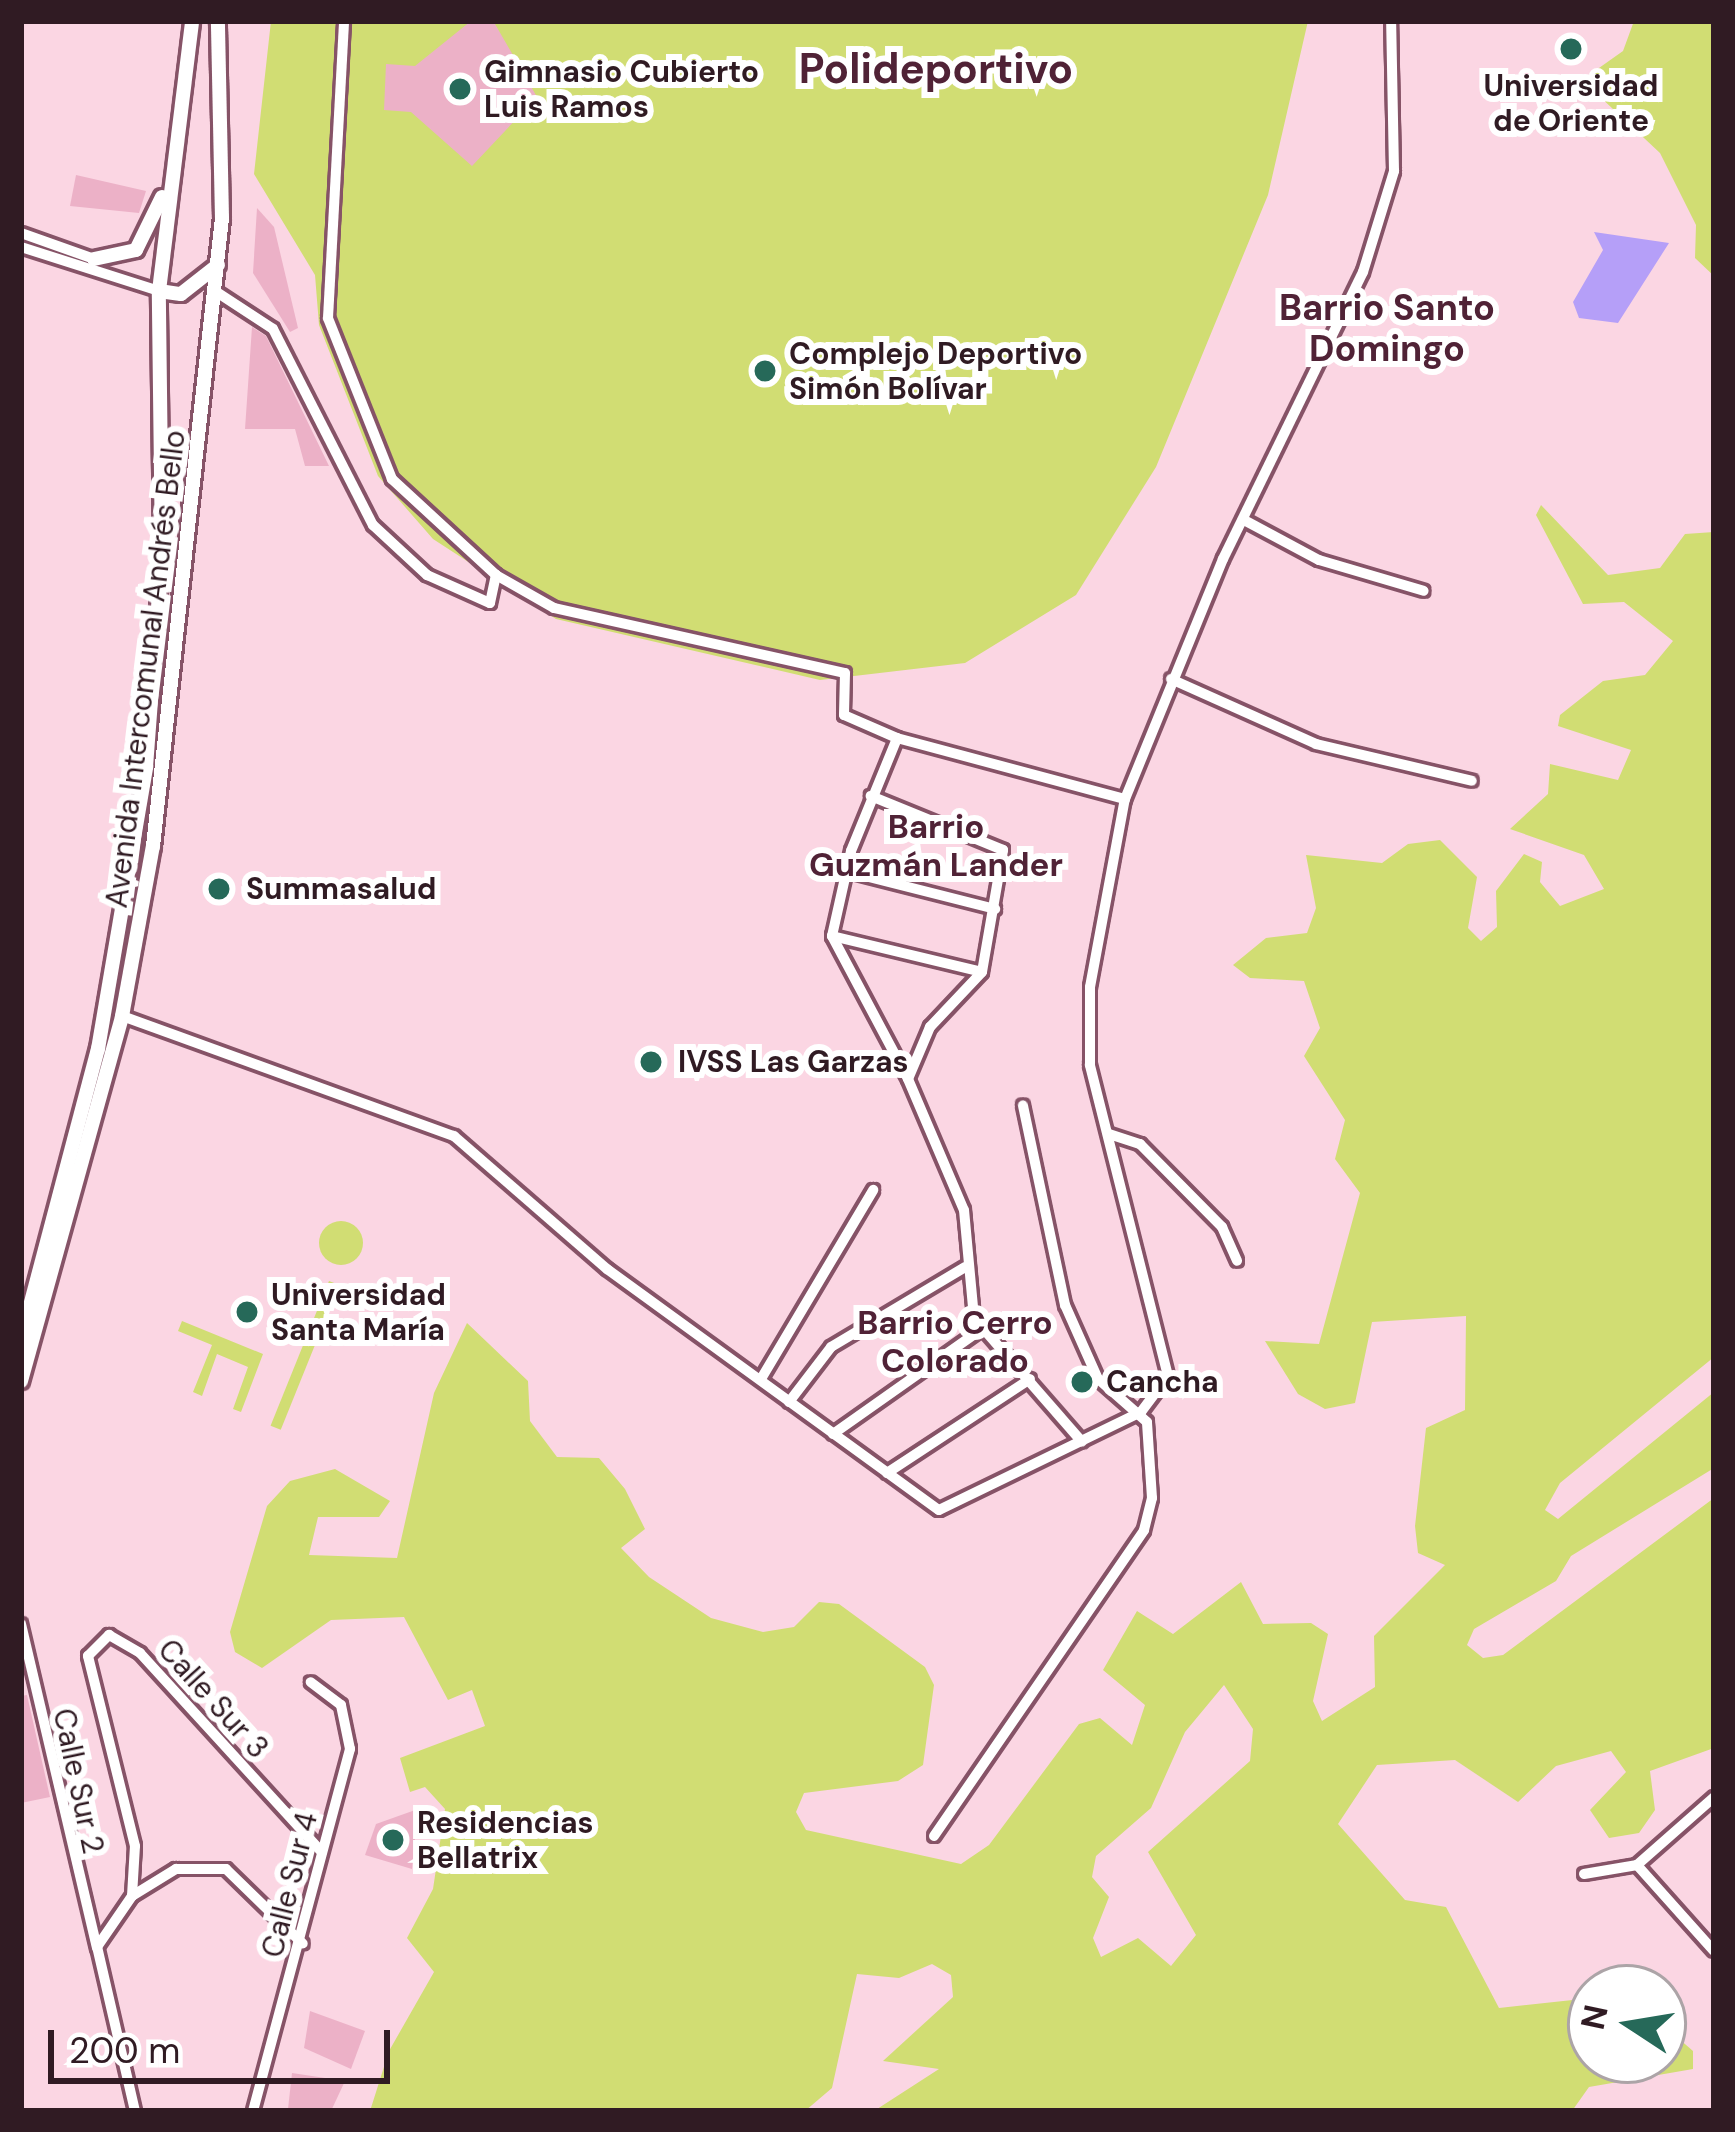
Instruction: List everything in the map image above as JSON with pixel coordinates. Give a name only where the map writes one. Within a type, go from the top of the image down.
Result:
[{"type":"main road","name":"Avenida Intercomunal Andrés Bello","points":[[21,1340],[98,1049],[146,767],[162,555],[159,291],[168,181],[192,21]]},
{"type":"main road","name":"Avenida Intercomunal Andrés Bello","points":[[21,1381],[122,1016],[153,846],[218,266],[218,21]]},
{"type":"main road","points":[[94,260],[136,250],[168,181]]},
{"type":"main road","points":[[159,291],[181,294],[218,266]]},
{"type":"street","points":[[344,21],[328,317],[392,479],[496,575],[554,608],[845,673],[844,715],[897,737],[1125,799]]},
{"type":"street","points":[[122,1016],[454,1136],[607,1269],[939,1510],[1142,1412],[1168,1376],[1108,1135],[1087,1013],[1125,799],[1171,679],[1363,272],[1394,171],[1391,21]]},
{"type":"street","points":[[21,233],[94,260]]},
{"type":"street","points":[[21,248],[159,291]]},
{"type":"street","points":[[215,291],[273,329],[341,477],[389,544],[482,606],[496,575]]},
{"type":"street","points":[[1244,520],[1319,560],[1424,591]]},
{"type":"street","points":[[1171,679],[1316,744],[1472,781]]},
{"type":"street","points":[[897,737],[845,871],[832,936],[908,1079],[964,1210],[965,1267],[983,1328],[1082,1442]]},
{"type":"street","points":[[871,796],[1003,850],[982,972],[930,1027],[908,1079]]},
{"type":"street","points":[[845,871],[995,909]]},
{"type":"street","points":[[832,936],[982,972]]},
{"type":"street","points":[[934,1836],[1144,1530],[1152,1498],[1142,1412],[1098,1379],[1079,1345],[1023,1105]]},
{"type":"street","points":[[1108,1135],[1140,1144],[1222,1226],[1237,1261]]},
{"type":"street","points":[[761,1379],[873,1190]]},
{"type":"street","points":[[789,1402],[830,1347],[965,1267]]},
{"type":"street","points":[[833,1434],[983,1328]]},
{"type":"street","points":[[887,1472],[1030,1379]]},
{"type":"street","name":"Calle Sur 2","points":[[21,1624],[135,2111]]},
{"type":"street","name":"Calle Sur 3","points":[[132,1896],[135,1846],[88,1656],[109,1635],[140,1653],[321,1851]]},
{"type":"street","name":"Calle Sur 4","points":[[253,2111],[303,1944],[350,1736],[341,1705],[311,1682]]},
{"type":"street","points":[[1584,1874],[1637,1865],[1714,1797]]},
{"type":"street","points":[[1637,1865],[1714,1951]]},
{"type":"street","points":[[97,1947],[132,1896],[176,1869],[226,1869],[303,1944]]},
{"type":"green space","name":"Complejo Deportivo Simón Bolívar","points":[[271,21],[1308,21],[1268,195],[1156,467],[1076,595],[965,663],[820,680],[556,619],[433,539],[378,476],[319,325],[315,275],[254,174]]},
{"type":"green space","points":[[1634,21],[1714,21],[1714,276],[1695,258],[1696,225],[1660,153],[1582,80],[1623,51]]},
{"type":"green space","points":[[1541,505],[1608,575],[1660,568],[1685,534],[1714,532],[1714,1357],[1560,1483],[1545,1510],[1558,1519],[1714,1392],[1714,1468],[1571,1556],[1556,1581],[1474,1629],[1467,1645],[1483,1658],[1503,1655],[1714,1498],[1714,1748],[1650,1771],[1655,1810],[1639,1833],[1609,1838],[1590,1810],[1626,1772],[1611,1751],[1556,1766],[1518,1802],[1455,1760],[1377,1765],[1338,1824],[1405,1900],[1446,1907],[1499,2008],[1567,2001],[1567,2084],[1606,2084],[1589,2087],[1572,2111],[874,2111],[939,2069],[883,2061],[953,1997],[951,1975],[932,1964],[899,1978],[857,1974],[832,2088],[805,2111],[370,2111],[389,2051],[434,1972],[407,1938],[433,1889],[445,1809],[425,1787],[410,1792],[400,1758],[485,1726],[472,1690],[448,1700],[404,1617],[331,1620],[262,1668],[235,1652],[230,1632],[267,1506],[290,1481],[335,1469],[390,1501],[379,1517],[318,1517],[309,1555],[397,1558],[434,1393],[467,1323],[528,1381],[530,1421],[557,1457],[599,1458],[625,1489],[645,1529],[621,1548],[649,1577],[711,1618],[763,1632],[794,1627],[819,1602],[839,1604],[925,1667],[934,1685],[923,1765],[898,1781],[804,1793],[796,1812],[806,1830],[961,1864],[989,1845],[1079,1724],[1100,1718],[1132,1745],[1145,1705],[1103,1670],[1137,1611],[1173,1634],[1241,1582],[1263,1624],[1311,1623],[1328,1634],[1313,1701],[1322,1721],[1375,1687],[1374,1636],[1445,1565],[1418,1553],[1415,1526],[1426,1428],[1465,1410],[1466,1316],[1372,1322],[1355,1403],[1325,1409],[1298,1394],[1265,1341],[1319,1344],[1360,1193],[1335,1159],[1345,1120],[1304,1056],[1320,1028],[1304,981],[1250,978],[1233,965],[1266,938],[1307,933],[1316,908],[1306,855],[1382,863],[1408,844],[1440,840],[1477,877],[1468,928],[1481,941],[1497,927],[1496,891],[1524,854],[1542,862],[1540,882],[1560,906],[1604,889],[1584,855],[1510,829],[1548,794],[1550,764],[1618,780],[1631,750],[1558,726],[1560,715],[1603,681],[1645,675],[1673,641],[1624,602],[1583,604],[1536,515]],"holes":[[[1224,1685],[1253,1729],[1250,1761],[1148,1852],[1196,1935],[1171,1966],[1138,1938],[1101,1957],[1093,1938],[1109,1897],[1092,1877],[1096,1856],[1151,1808],[1185,1732]]]},
{"type":"green space","points":[[341,1221],[357,1227],[363,1243],[357,1259],[341,1265],[325,1259],[319,1243],[325,1227]]},
{"type":"green space","points":[[329,1281],[339,1285],[281,1430],[271,1426]]},
{"type":"green space","points":[[182,1321],[263,1354],[241,1412],[233,1409],[248,1367],[217,1354],[202,1396],[193,1392],[212,1345],[178,1331]]},
{"type":"green space","points":[[1687,2046],[1693,2051],[1693,2069],[1687,2070]]},
{"type":"shaded area","points":[[1594,232],[1669,243],[1618,323],[1579,318],[1573,302],[1603,250]]},
{"type":"building","name":"Gimnasio Cubierto Luis Ramos","points":[[471,21],[495,24],[537,97],[472,166],[411,112],[384,110],[386,64],[415,66]]},
{"type":"building","points":[[76,175],[146,191],[139,213],[70,206]]},
{"type":"building","points":[[257,208],[274,227],[298,328],[290,332],[253,273]]},
{"type":"building","points":[[252,327],[266,336],[329,466],[305,466],[295,429],[245,429]]},
{"type":"building","points":[[27,1695],[50,1797],[21,1803],[21,1696]]},
{"type":"building","name":"Residencias Bellatrix","points":[[418,1809],[412,1869],[365,1855],[376,1824]]},
{"type":"building","points":[[310,2011],[365,2031],[351,2069],[304,2048]]},
{"type":"building","points":[[292,2073],[345,2081],[331,2111],[288,2109]]},
{"type":"place","name":"Universidad de Oriente","points":[[1571,49]]},
{"type":"place","name":"Gimnasio Cubierto Luis Ramos","points":[[460,89]]},
{"type":"place","name":"Complejo Deportivo Simón Bolívar","points":[[765,371]]},
{"type":"place","name":"Summasalud","points":[[219,889]]},
{"type":"place","name":"IVSS Las Garzas","points":[[651,1062]]},
{"type":"place","name":"Universidad Santa María","points":[[247,1312]]},
{"type":"place","name":"Cancha","points":[[1082,1382]]},
{"type":"place","name":"Residencias Bellatrix","points":[[393,1840]]},
{"type":"district","name":"Polideportivo","points":[[936,69]]},
{"type":"district","name":"Barrio Santo Domingo","points":[[1387,328]]},
{"type":"district","name":"Barrio Guzmán Lander","points":[[936,846]]},
{"type":"district","name":"Barrio Cerro Colorado","points":[[955,1342]]}]
